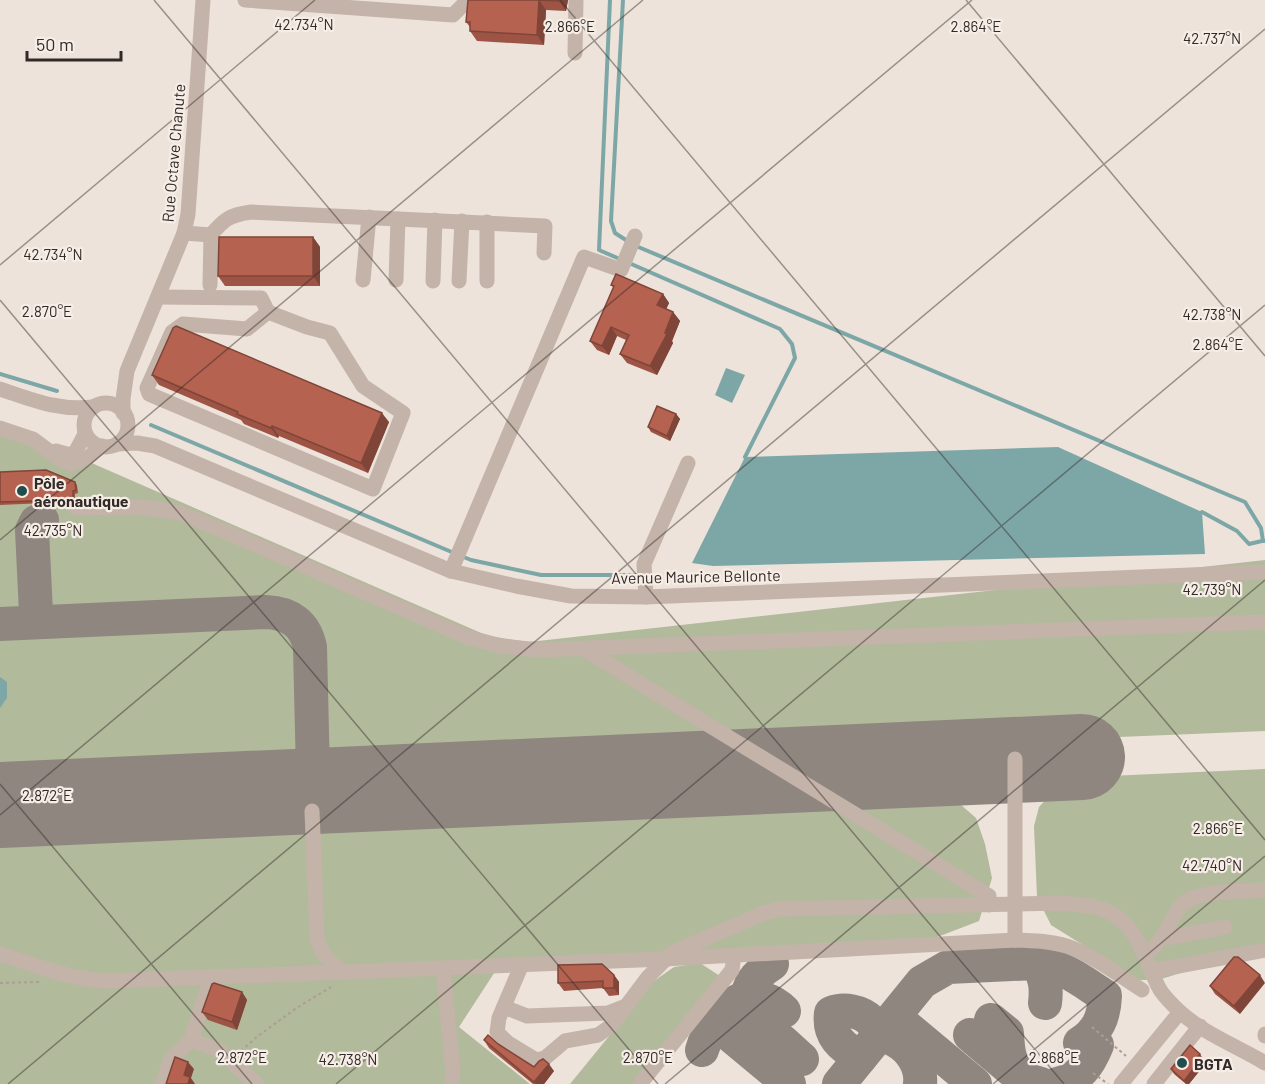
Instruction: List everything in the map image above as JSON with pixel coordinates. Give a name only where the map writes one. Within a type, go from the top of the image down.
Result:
[{"type":"street","name":"Rue Octave Chanute","points":[[125,417],[123,399],[127,371],[184,233],[188,214],[202,0]]},
{"type":"street","points":[[245,0],[453,15],[468,0]]},
{"type":"street","points":[[575,53],[576,0]]},
{"type":"street","points":[[210,285],[210,235],[222,221],[234,215],[251,212],[545,226],[544,253]]},
{"type":"street","points":[[363,280],[369,217]]},
{"type":"street","points":[[396,280],[398,219]]},
{"type":"street","points":[[433,281],[435,220]]},
{"type":"street","points":[[459,281],[462,221]]},
{"type":"street","points":[[487,222],[487,281]]},
{"type":"street","points":[[184,233],[210,235]]},
{"type":"street","points":[[453,567],[584,256],[621,270],[635,236]]},
{"type":"street","points":[[159,297],[261,298],[268,312],[330,333],[363,386],[403,413],[373,489],[149,394],[147,388],[172,332],[183,324],[247,329],[268,312]]},
{"type":"street","name":"Rue Octave Chanute","points":[[97,406],[127,371]]},
{"type":"street","points":[[0,389],[53,407],[74,409],[113,405],[125,417],[125,434],[86,459],[72,464],[61,460],[33,439],[0,428]]},
{"type":"street","points":[[47,448],[70,455],[76,451],[85,431],[86,417],[97,406]]},
{"type":"street","points":[[53,407],[85,431],[95,444],[109,445]]},
{"type":"street","name":"Avenue Maurice Bellonte","points":[[125,417],[155,446]]},
{"type":"street","name":"Avenue Maurice Bellonte","points":[[109,445],[136,443],[155,446],[453,567],[516,586],[571,596],[646,590],[1265,572]]},
{"type":"street","points":[[646,590],[644,566],[688,463]]},
{"type":"street","points":[[76,508],[143,507],[180,513],[467,637],[501,646],[539,650],[1265,622]]},
{"type":"street","points":[[584,649],[988,896],[989,905]]},
{"type":"street","points":[[1015,759],[1015,940]]},
{"type":"street","points":[[312,811],[317,938],[322,953],[330,963],[344,972]]},
{"type":"street","points":[[1146,955],[1162,939],[1182,905],[1203,894],[1265,890]]},
{"type":"street","points":[[522,964],[499,1018],[497,1032],[508,1043],[536,1060],[546,1058],[565,1041],[598,1035],[612,1025],[664,959],[672,953],[779,909],[1062,903],[1094,907],[1106,911],[1132,931],[1146,955],[1159,988],[1180,1012],[1265,1063]]},
{"type":"street","points":[[1162,939],[1225,927]]},
{"type":"street","points":[[0,954],[89,981],[443,969],[1015,940],[1043,942],[1071,948],[1142,990]]},
{"type":"street","points":[[1152,971],[1265,950]]},
{"type":"street","points":[[640,1084],[732,970],[734,955]]},
{"type":"street","points":[[443,969],[453,1071],[452,1084]]},
{"type":"street","points":[[162,1084],[171,1059],[191,1040],[212,977]]},
{"type":"street","points":[[504,1007],[527,1016],[608,1012],[626,1006]]},
{"type":"street","points":[[1121,1084],[1180,1012]]},
{"type":"street","points":[[1154,1084],[1200,1026]]},
{"type":"street","points":[[191,1040],[218,1050],[257,1084]]},
{"type":"path","points":[[218,1050],[233,1054],[244,1050],[258,1036],[290,1012],[332,987]]},
{"type":"path","points":[[1092,1027],[1130,1060]]},
{"type":"path","points":[[1093,1073],[1107,1084]]},
{"type":"green space","points":[[0,423],[488,636],[529,642],[1265,560],[1265,731],[346,768],[333,762],[325,752],[320,647],[309,623],[298,613],[273,605],[0,615]]},
{"type":"green space","points":[[279,623],[297,637],[302,651],[306,752],[297,767],[287,773],[0,786],[0,635]]},
{"type":"green space","points":[[1265,769],[1265,953],[1200,967],[1158,980],[1139,980],[1051,925],[1037,897],[1034,826],[1039,807],[1051,794],[1087,777]]},
{"type":"green space","points":[[840,786],[841,789],[914,789],[946,797],[960,804],[976,818],[985,844],[992,878],[979,921],[927,941],[502,961],[459,1027],[530,1084],[0,1084],[0,825]]},
{"type":"green space","points":[[700,963],[720,976],[633,1084],[570,1084],[654,981],[674,967]]},
{"type":"water","points":[[726,368],[745,375],[732,403],[715,395]]},
{"type":"water","points":[[1058,447],[1202,512],[1205,554],[713,566],[692,563],[745,457]]},
{"type":"water","points":[[0,677],[7,682],[7,698],[0,708]]},
{"type":"building","points":[[468,0],[539,0],[537,35],[470,31],[470,22],[466,22]]},
{"type":"building","points":[[219,237],[313,237],[313,276],[218,276]]},
{"type":"building","points":[[616,274],[663,294],[657,305],[673,312],[665,333],[667,334],[650,366],[620,354],[629,335],[611,327],[602,346],[590,341],[614,286],[611,285]]},
{"type":"building","points":[[176,326],[382,413],[361,463],[237,414],[238,412],[152,375],[173,328]]},
{"type":"building","points":[[657,406],[676,414],[667,436],[648,427]]},
{"type":"building","points":[[46,470],[75,482],[76,490],[73,491],[73,496],[66,500],[0,502],[0,472]]},
{"type":"building","points":[[1234,957],[1238,957],[1260,975],[1234,1006],[1210,986]]},
{"type":"building","points":[[602,964],[614,975],[614,988],[603,988],[603,981],[558,983],[558,965]]},
{"type":"building","points":[[214,983],[242,992],[232,1022],[202,1012]]},
{"type":"building","points":[[488,1035],[534,1067],[543,1059],[549,1064],[534,1082],[484,1040]]},
{"type":"building","name":"BGTA","points":[[1190,1045],[1200,1054],[1194,1061],[1197,1064],[1184,1081],[1171,1069]]},
{"type":"building","points":[[175,1057],[188,1062],[184,1075],[190,1077],[188,1084],[166,1084]]},
{"type":"waterway","points":[[610,0],[599,250],[622,260]]},
{"type":"waterway","points":[[623,0],[611,221],[615,233],[629,242]]},
{"type":"waterway","points":[[636,246],[1245,502],[1261,528],[1263,541],[1265,541]]},
{"type":"waterway","points":[[629,263],[780,329],[792,344],[795,358],[745,457]]},
{"type":"waterway","points":[[0,374],[57,391]]},
{"type":"waterway","points":[[151,425],[454,553]]},
{"type":"waterway","points":[[1202,512],[1237,531],[1249,544],[1262,541]]},
{"type":"waterway","points":[[461,556],[541,575],[640,575]]},
{"type":"taxiway","points":[[42,520],[36,522],[32,530],[36,613],[43,622]]},
{"type":"taxiway","points":[[0,624],[266,612],[289,617],[300,626],[310,647],[313,774],[302,786],[276,793]]},
{"type":"taxiway","points":[[313,760],[319,773],[328,781],[353,790]]},
{"type":"taxiway","points":[[1037,963],[1045,982],[1045,1003]]},
{"type":"taxiway","points":[[839,1084],[922,982],[948,967],[1037,963],[1047,964],[1073,975],[1105,996],[1103,1011],[1096,1029],[1080,1043]]},
{"type":"taxiway","points":[[751,1014],[748,998],[751,985],[759,974],[772,964]]},
{"type":"taxiway","points":[[784,1011],[765,999],[746,998],[730,1007],[723,1015],[719,1026],[789,1084]]},
{"type":"taxiway","points":[[861,1057],[838,1040],[832,1028],[831,1013],[847,1011],[862,1015],[882,1033],[901,1044],[911,1054],[917,1065],[920,1084]]},
{"type":"taxiway","points":[[702,1050],[711,1031],[717,1026],[732,1018],[743,1018],[765,1028],[802,1059]]},
{"type":"taxiway","points":[[991,1020],[1007,1033],[1010,1057],[1022,1078]]},
{"type":"taxiway","points":[[903,1024],[975,1084]]},
{"type":"taxiway","points":[[970,1035],[1021,1078],[1041,1084]]},
{"type":"taxiway","points":[[1057,1084],[1077,1075],[1090,1059],[1097,1045]]},
{"type":"runway","points":[[0,805],[1082,757]]},
{"type":"place","name":"Pôle aéronautique","points":[[22,491]]},
{"type":"place","name":"BGTA","points":[[1182,1063]]}]
